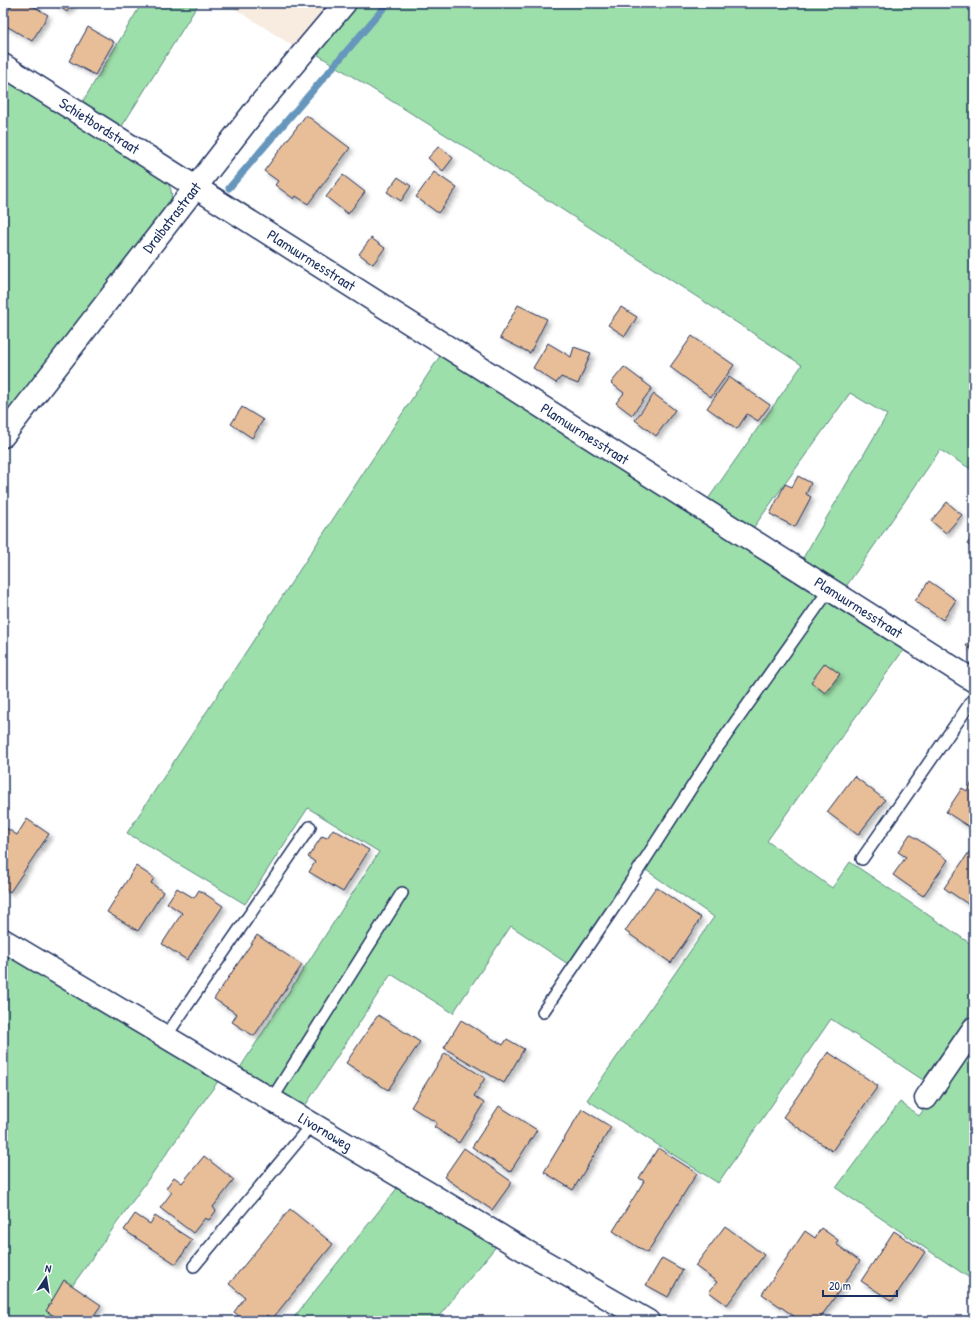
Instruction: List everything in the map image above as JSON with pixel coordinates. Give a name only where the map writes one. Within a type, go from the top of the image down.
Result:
[{"type":"street","name":"Draibatrastraat","points":[[3,436],[260,104],[345,3]]},
{"type":"street","name":"Schietbordstraat","points":[[3,65],[195,188]]},
{"type":"street","name":"Plamuurmesstraat","points":[[195,188],[974,681]]},
{"type":"street","name":"Livornoweg","points":[[3,940],[529,1253],[648,1321]]},
{"type":"street","points":[[926,1098],[974,1028]]},
{"type":"lane","points":[[543,1012],[617,903],[715,751],[829,590]]},
{"type":"lane","points":[[862,859],[974,698]]},
{"type":"lane","points":[[166,1036],[310,827]]},
{"type":"lane","points":[[272,1099],[402,893]]},
{"type":"lane","points":[[194,1266],[312,1124]]},
{"type":"shaded area","points":[[226,3],[331,3],[293,46]]},
{"type":"green space","points":[[142,3],[199,3],[119,131],[80,106]]},
{"type":"green space","points":[[359,3],[974,3],[974,471],[940,450],[843,591],[800,563],[887,415],[850,393],[751,531],[706,502],[802,365],[481,157],[315,53]]},
{"type":"green space","points":[[3,75],[163,176],[169,185],[172,194],[171,202],[3,418]]},
{"type":"green space","points":[[442,353],[821,592],[711,746],[614,897],[568,964],[511,926],[453,1013],[391,974],[303,1109],[238,1071],[379,852],[308,808],[245,904],[127,833]]},
{"type":"green space","points":[[829,596],[907,645],[767,841],[832,888],[850,862],[974,946],[974,1007],[923,1080],[831,1019],[718,1183],[587,1100],[714,917],[643,868],[719,753]]},
{"type":"green space","points":[[3,952],[219,1080],[47,1321],[3,1321]]},
{"type":"green space","points":[[974,1039],[974,1281],[836,1188],[900,1102],[919,1116]]},
{"type":"green space","points":[[398,1187],[498,1244],[435,1321],[291,1321]]},
{"type":"building","points":[[13,3],[28,3],[48,15],[32,41],[3,24],[3,20]]},
{"type":"building","points":[[54,3],[73,3],[67,12]]},
{"type":"building","points":[[88,27],[114,42],[95,75],[69,61]]},
{"type":"building","points":[[306,115],[350,148],[308,204],[296,196],[294,199],[275,185],[278,181],[264,171]]},
{"type":"building","points":[[439,146],[453,158],[443,171],[428,158]]},
{"type":"building","points":[[434,172],[457,188],[438,213],[416,197]]},
{"type":"building","points":[[343,175],[365,192],[348,214],[326,197]]},
{"type":"building","points":[[398,177],[411,186],[401,201],[387,192]]},
{"type":"building","points":[[371,238],[385,248],[373,264],[359,254]]},
{"type":"building","points":[[518,305],[547,319],[530,353],[500,338]]},
{"type":"building","points":[[621,307],[637,317],[625,336],[608,325]]},
{"type":"building","points":[[692,336],[734,365],[711,397],[670,367]]},
{"type":"building","points":[[548,343],[571,357],[574,347],[591,353],[578,384],[561,377],[556,383],[533,368]]},
{"type":"building","points":[[624,367],[652,388],[632,415],[616,403],[624,393],[611,383]]},
{"type":"building","points":[[729,377],[770,405],[758,421],[747,414],[737,429],[707,408]]},
{"type":"building","points":[[654,394],[675,410],[656,436],[635,420]]},
{"type":"building","points":[[242,407],[263,420],[252,438],[231,424]]},
{"type":"building","points":[[798,476],[811,483],[806,494],[811,497],[795,527],[770,514],[785,484],[792,487]]},
{"type":"building","points":[[947,502],[962,515],[946,533],[931,521]]},
{"type":"building","points":[[974,534],[974,550],[967,544]]},
{"type":"building","points":[[929,581],[956,600],[943,620],[915,601]]},
{"type":"building","points":[[974,635],[974,651],[966,646]]},
{"type":"building","points":[[825,663],[840,674],[825,693],[811,682]]},
{"type":"building","points":[[854,776],[885,800],[858,835],[827,812]]},
{"type":"building","points":[[973,781],[974,830],[946,812],[962,788],[967,791]]},
{"type":"building","points":[[27,819],[49,834],[10,892],[3,887],[3,826],[17,835]]},
{"type":"building","points":[[333,829],[369,850],[343,892],[309,872],[315,862],[308,857],[322,836],[327,838]]},
{"type":"building","points":[[910,834],[948,860],[923,896],[893,875],[906,857],[898,852]]},
{"type":"building","points":[[974,845],[974,908],[944,888]]},
{"type":"building","points":[[136,866],[154,878],[151,883],[163,892],[138,931],[107,912]]},
{"type":"building","points":[[656,887],[701,918],[671,963],[625,931]]},
{"type":"building","points":[[177,888],[194,898],[199,890],[223,906],[187,960],[162,944],[182,913],[167,903]]},
{"type":"building","points":[[257,935],[302,965],[254,1036],[232,1022],[237,1014],[214,999]]},
{"type":"building","points":[[378,1015],[420,1042],[388,1090],[346,1063]]},
{"type":"building","points":[[461,1020],[503,1045],[507,1039],[524,1049],[504,1083],[444,1048]]},
{"type":"building","points":[[828,1052],[878,1086],[832,1151],[783,1117]]},
{"type":"building","points":[[445,1053],[485,1078],[474,1096],[484,1103],[459,1143],[434,1127],[437,1123],[411,1107]]},
{"type":"building","points":[[499,1106],[537,1130],[510,1172],[472,1147]]},
{"type":"building","points":[[582,1109],[611,1127],[573,1190],[544,1172]]},
{"type":"building","points":[[464,1148],[512,1182],[492,1210],[444,1177]]},
{"type":"building","points":[[658,1148],[697,1173],[647,1253],[613,1231],[644,1181],[639,1178]]},
{"type":"building","points":[[204,1156],[234,1180],[213,1207],[216,1211],[209,1220],[205,1218],[193,1233],[160,1208],[172,1192],[166,1188],[174,1177],[182,1183]]},
{"type":"building","points":[[290,1209],[333,1244],[272,1319],[267,1315],[262,1321],[245,1321],[234,1312],[245,1297],[229,1284]]},
{"type":"building","points":[[135,1214],[150,1224],[155,1216],[192,1240],[176,1264],[124,1230]]},
{"type":"building","points":[[725,1226],[764,1255],[727,1305],[709,1292],[717,1282],[695,1266]]},
{"type":"building","points":[[821,1228],[838,1240],[836,1244],[860,1261],[818,1321],[801,1321],[762,1294],[805,1231],[815,1238]]},
{"type":"building","points":[[894,1231],[925,1252],[892,1301],[861,1281]]},
{"type":"building","points":[[662,1258],[683,1270],[668,1297],[646,1285]]},
{"type":"building","points":[[64,1280],[101,1305],[90,1321],[63,1321],[46,1311]]},
{"type":"waterway","points":[[229,188],[388,3]]}]
